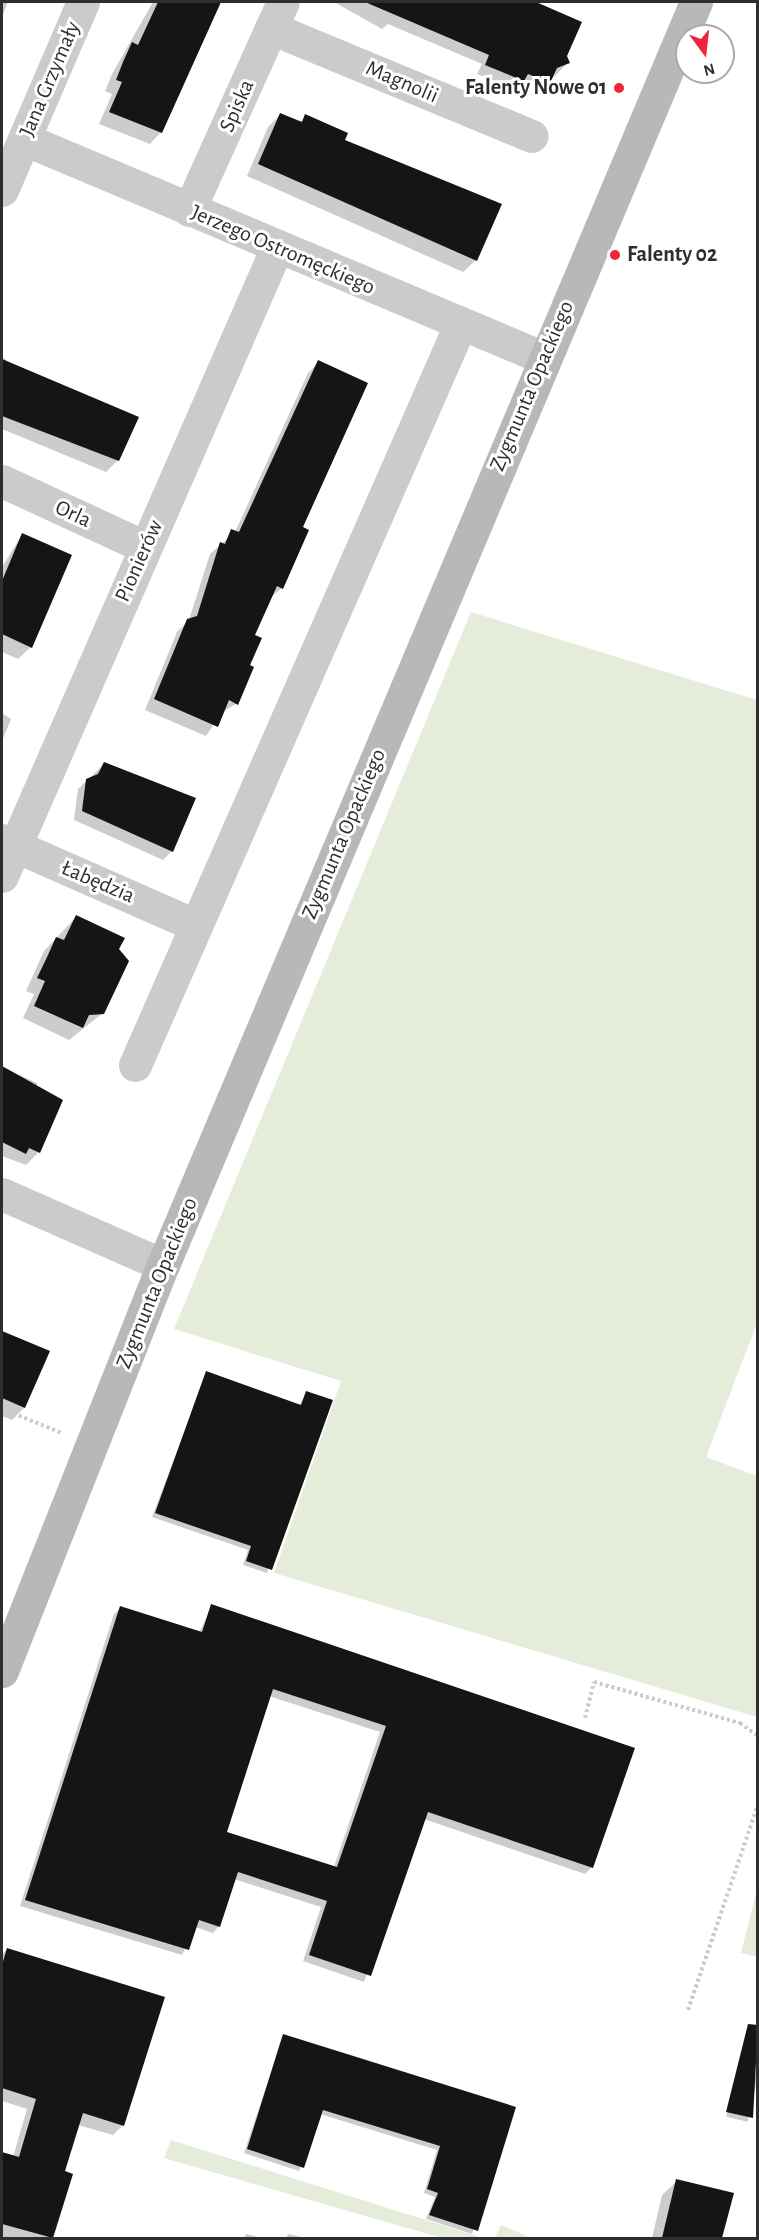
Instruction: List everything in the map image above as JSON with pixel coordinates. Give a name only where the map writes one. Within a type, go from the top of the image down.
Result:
[{"type":"street","name":"Jana Grzymały","points":[[2,190],[83,2]]},
{"type":"street","name":"Zygmunta Opackiego","points":[[2,1671],[163,1264],[696,2]]},
{"type":"street","name":"Magnolii","points":[[277,15],[532,136]]},
{"type":"street","name":"Spiska","points":[[189,210],[277,15]]},
{"type":"street","name":"Jerzego Ostromęckiego","points":[[24,139],[460,325],[544,358]]},
{"type":"street","name":"Pionierów","points":[[2,876],[8,843],[145,547],[277,247]]},
{"type":"street","points":[[135,1065],[460,325]]},
{"type":"street","name":"Orla","points":[[2,481],[145,547]]},
{"type":"street","name":"Łabędzia","points":[[8,843],[195,924]]},
{"type":"street","points":[[2,1194],[163,1264]]},
{"type":"path","points":[[2,1409],[66,1434]]},
{"type":"path","points":[[585,1718],[594,1682],[740,1723],[758,1736]]},
{"type":"path","points":[[688,2010],[758,1804]]},
{"type":"green space","points":[[471,612],[757,700],[757,1323],[706,1457],[757,1476],[757,1717],[274,1573],[341,1381],[174,1329]]},
{"type":"green space","points":[[757,1889],[757,1957],[741,1953]]},
{"type":"green space","points":[[171,2140],[483,2238],[442,2238],[164,2158]]},
{"type":"green space","points":[[501,2225],[532,2238],[495,2238]]},
{"type":"building","points":[[158,2],[221,2],[162,133],[109,112],[122,82],[116,80],[123,62],[132,42],[138,45]]},
{"type":"building","points":[[365,2],[536,2],[582,22],[567,56],[570,63],[557,68],[550,83],[528,74],[524,81],[485,65],[489,55]]},
{"type":"building","points":[[280,113],[302,122],[305,114],[348,133],[345,140],[502,204],[477,261],[258,164]]},
{"type":"building","points":[[2,359],[139,417],[119,461],[2,416]]},
{"type":"building","points":[[318,360],[368,383],[303,527],[309,530],[283,589],[277,586],[255,635],[262,638],[250,665],[254,667],[238,705],[229,700],[218,727],[154,699],[187,619],[197,616],[220,542],[225,544],[231,529],[239,532]]},
{"type":"building","points":[[22,533],[72,555],[32,648],[2,634],[2,581]]},
{"type":"building","points":[[104,762],[196,798],[173,852],[82,811],[86,779],[98,774]]},
{"type":"building","points":[[76,915],[125,938],[119,949],[129,961],[104,1014],[89,1015],[83,1028],[34,1006],[45,981],[37,978],[56,937],[64,940]]},
{"type":"building","points":[[2,1066],[63,1100],[40,1153],[29,1148],[26,1154],[2,1142]]},
{"type":"building","points":[[2,1331],[50,1351],[25,1408],[2,1398]]},
{"type":"building","points":[[206,1371],[301,1405],[306,1391],[333,1400],[272,1570],[246,1561],[251,1546],[155,1513]]},
{"type":"building","points":[[211,1604],[635,1748],[593,1868],[428,1812],[371,1976],[309,1955],[327,1901],[238,1872],[220,1927],[199,1920],[189,1950],[25,1900],[120,1606],[202,1632]],"holes":[[[273,1689],[386,1726],[337,1867],[227,1832]]]},
{"type":"building","points":[[7,1948],[165,1997],[124,2126],[83,2113],[65,2171],[73,2174],[53,2238],[2,2224],[2,2152],[19,2157],[36,2099],[2,2088],[2,1965]]},
{"type":"building","points":[[748,2024],[758,2025],[753,2118],[726,2112]]},
{"type":"building","points":[[283,2034],[516,2107],[478,2231],[429,2215],[438,2193],[427,2189],[440,2146],[323,2110],[304,2168],[247,2149]]},
{"type":"building","points":[[676,2179],[734,2193],[722,2238],[662,2238]]},
{"type":"place","name":"Falenty Nowe 01","points":[[619,88]]},
{"type":"place","name":"Falenty 02","points":[[615,255]]}]
